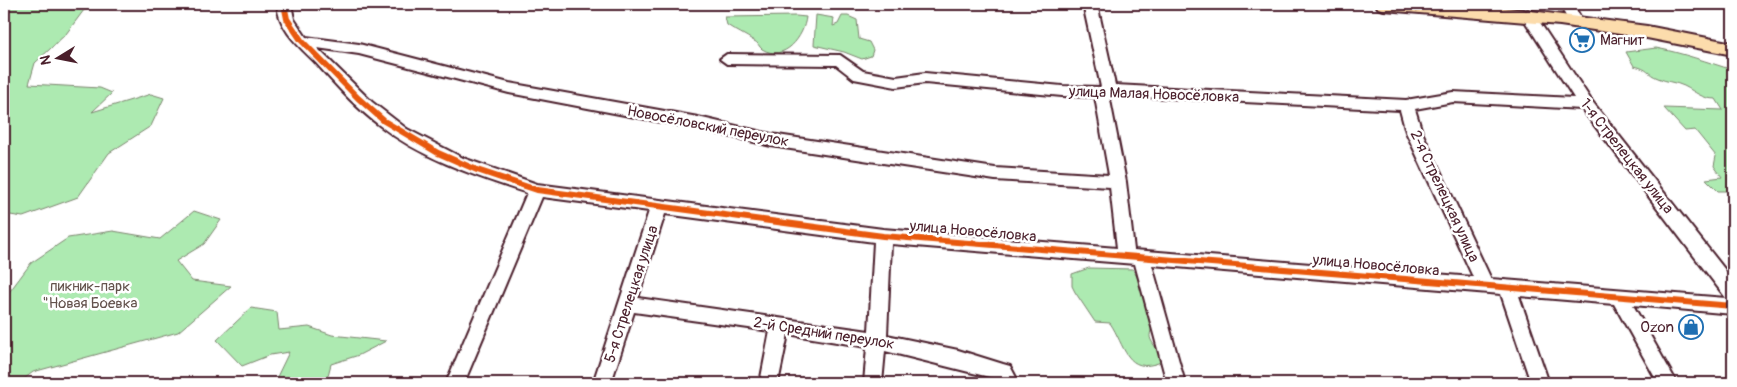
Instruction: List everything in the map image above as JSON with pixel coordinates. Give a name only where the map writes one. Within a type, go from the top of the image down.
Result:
[{"type":"main road","points":[[1384,4],[1575,20],[1650,32],[1733,49]]},
{"type":"street","name":"улица Новосёловка","points":[[284,4],[286,18],[303,41],[347,87],[385,121],[449,158],[490,175],[537,190],[883,236],[1733,306]]},
{"type":"street","points":[[1090,4],[1118,182],[1134,258],[1176,383]]},
{"type":"street","points":[[1566,4],[1575,20]]},
{"type":"street","name":"1-я Стрелецкая улица","points":[[1528,15],[1541,38],[1586,104],[1733,293]]},
{"type":"street","name":"Новосёловский переулок","points":[[303,41],[359,49],[509,88],[698,123],[771,140],[995,174],[1082,178],[1118,182]]},
{"type":"street","name":"улица Малая Новосёловка","points":[[727,59],[809,58],[840,60],[859,75],[896,82],[925,78],[1105,91],[1406,105],[1453,97],[1586,104]]},
{"type":"street","name":"2-я Стрелецкая улица","points":[[1406,105],[1414,132],[1486,286]]},
{"type":"street","points":[[455,383],[537,190]]},
{"type":"street","name":"5-я Стрелецкая улица","points":[[602,383],[659,206]]},
{"type":"street","points":[[873,383],[878,340],[883,236]]},
{"type":"street","points":[[1508,288],[1540,383]]},
{"type":"street","points":[[1619,297],[1668,383]]},
{"type":"street","name":"2-й Средний переулок","points":[[629,304],[878,340],[960,358],[1003,372],[1010,383]]},
{"type":"street","points":[[769,383],[780,327]]},
{"type":"green space","points":[[4,4],[101,4],[98,7],[84,10],[66,34],[35,63],[29,84],[100,88],[112,93],[92,112],[151,94],[164,98],[151,126],[109,153],[78,197],[23,217],[4,214]]},
{"type":"green space","points":[[816,15],[834,18],[833,26],[838,24],[842,16],[848,16],[857,20],[859,39],[869,42],[873,50],[871,56],[862,59],[844,52],[814,45]]},
{"type":"green space","points":[[725,17],[806,17],[802,32],[797,39],[786,50],[778,53],[762,49],[755,42],[727,25]]},
{"type":"green space","points":[[1656,48],[1733,70],[1733,191],[1718,191],[1706,179],[1722,177],[1714,166],[1716,156],[1695,130],[1685,131],[1664,108],[1723,110],[1716,99],[1703,96],[1684,86],[1661,79],[1634,66],[1626,52]]},
{"type":"green space","name":"пикник-парк \"Новая Боевка","points":[[194,211],[221,220],[204,244],[176,261],[192,281],[231,286],[178,332],[33,372],[19,383],[4,383],[4,299],[31,263],[68,238],[113,231],[160,239]]},
{"type":"green space","points":[[1089,268],[1133,269],[1151,307],[1153,321],[1150,338],[1159,353],[1161,362],[1140,365],[1133,362],[1110,323],[1095,322],[1072,286],[1072,274]]},
{"type":"green space","points":[[251,308],[277,312],[279,330],[309,327],[332,335],[386,341],[359,355],[331,364],[326,383],[274,383],[289,352],[270,355],[242,366],[217,340]]},
{"type":"cycle path","points":[[284,4],[287,19],[295,33],[358,98],[384,121],[419,144],[457,162],[537,190],[883,236],[1733,306]]},
{"type":"place","name":"Магнит","points":[[1582,40]]},
{"type":"place","name":"Ozon","points":[[1691,327]]}]
